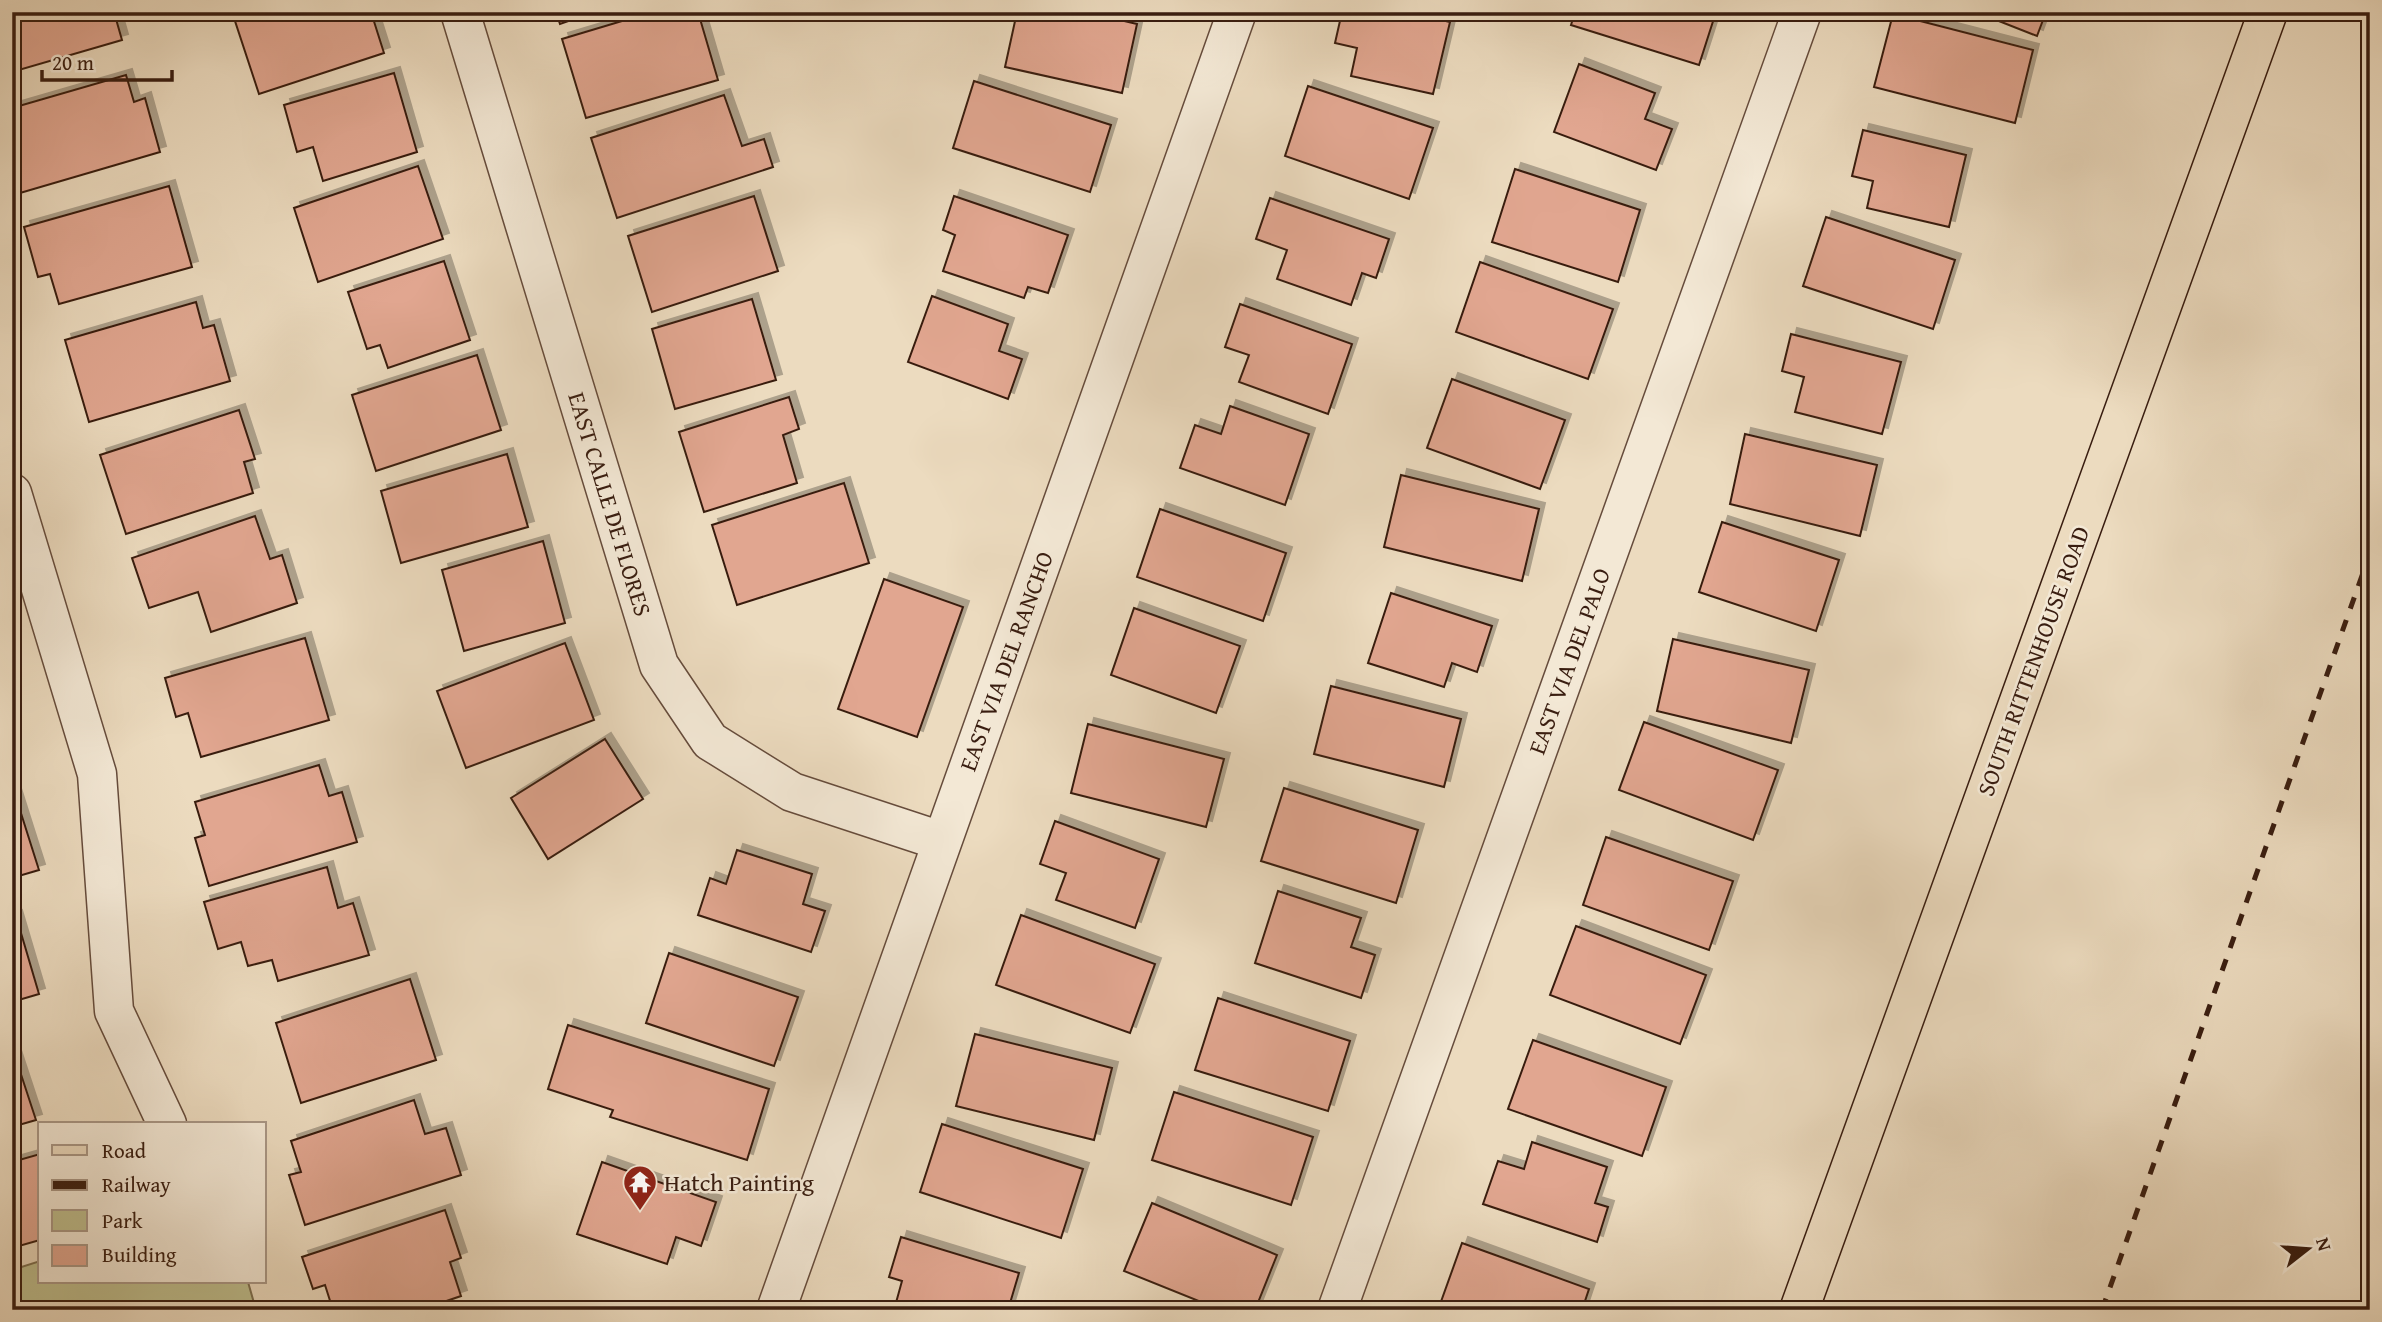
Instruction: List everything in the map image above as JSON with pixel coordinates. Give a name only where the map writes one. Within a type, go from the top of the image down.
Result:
[{"type":"main road","name":"SOUTH RITTENHOUSE ROAD","points":[[1799,1310],[2267,12]]},
{"type":"street","name":"EAST CALLE DE FLORES","points":[[460,12],[659,665],[710,741],[792,792],[941,841]]},
{"type":"street","name":"EAST VIA DEL RANCHO","points":[[776,1310],[1237,12]]},
{"type":"street","name":"EAST VIA DEL PALO","points":[[1337,1310],[1802,12]]},
{"type":"street","points":[[12,493],[97,774],[114,1011],[166,1122]]},
{"type":"green space","points":[[38,1262],[38,1284],[249,1284],[256,1310],[12,1310],[12,1270]]},
{"type":"building","points":[[12,12],[114,12],[122,40],[12,72]]},
{"type":"building","points":[[260,12],[371,12],[384,53],[259,94],[235,21]]},
{"type":"building","points":[[556,12],[594,12],[560,24]]},
{"type":"building","points":[[652,12],[698,12],[718,80],[586,118],[562,39]]},
{"type":"building","points":[[1017,12],[1086,12],[1137,24],[1122,93],[1005,67]]},
{"type":"building","points":[[1342,12],[1407,12],[1450,22],[1433,94],[1351,76],[1357,48],[1335,43]]},
{"type":"building","points":[[1575,12],[1716,12],[1699,65],[1571,25]]},
{"type":"building","points":[[1976,12],[2046,12],[2037,36]]},
{"type":"building","points":[[1893,14],[2033,50],[2015,123],[1874,87]]},
{"type":"building","points":[[1579,64],[1655,93],[1645,119],[1672,129],[1656,170],[1554,132]]},
{"type":"building","points":[[394,73],[417,152],[323,181],[313,147],[297,152],[284,105]]},
{"type":"building","points":[[126,75],[134,102],[145,98],[160,152],[20,193],[12,166],[12,108]]},
{"type":"building","points":[[974,81],[1111,125],[1090,192],[953,148]]},
{"type":"building","points":[[1308,86],[1433,128],[1409,199],[1285,156]]},
{"type":"building","points":[[724,95],[742,146],[764,139],[773,167],[617,218],[591,138]]},
{"type":"building","points":[[1863,130],[1966,155],[1949,227],[1867,208],[1873,181],[1852,176]]},
{"type":"building","points":[[418,166],[443,239],[318,282],[294,208]]},
{"type":"building","points":[[1515,169],[1640,210],[1618,282],[1492,242]]},
{"type":"building","points":[[169,186],[192,267],[59,304],[50,274],[38,277],[24,227]]},
{"type":"building","points":[[754,196],[778,271],[652,312],[628,236]]},
{"type":"building","points":[[954,196],[1068,235],[1048,293],[1028,287],[1024,298],[943,271],[955,235],[943,230]]},
{"type":"building","points":[[1270,198],[1389,239],[1376,278],[1362,273],[1351,305],[1277,279],[1287,250],[1256,239]]},
{"type":"building","points":[[1826,217],[1955,260],[1933,329],[1803,286]]},
{"type":"building","points":[[444,261],[470,340],[388,368],[380,345],[367,349],[348,292]]},
{"type":"building","points":[[1480,262],[1613,309],[1588,379],[1456,332]]},
{"type":"building","points":[[932,296],[1008,324],[999,351],[1022,359],[1008,399],[908,362]]},
{"type":"building","points":[[752,299],[776,380],[675,409],[652,329]]},
{"type":"building","points":[[196,302],[203,328],[214,325],[230,381],[89,422],[65,340]]},
{"type":"building","points":[[1240,304],[1352,344],[1328,414],[1239,382],[1249,355],[1225,347]]},
{"type":"building","points":[[1791,334],[1901,362],[1882,434],[1795,412],[1804,377],[1782,371]]},
{"type":"building","points":[[477,355],[501,430],[376,471],[352,395]]},
{"type":"building","points":[[1452,379],[1565,420],[1540,489],[1427,448]]},
{"type":"building","points":[[789,397],[799,429],[783,435],[797,483],[704,512],[679,432]]},
{"type":"building","points":[[1230,406],[1309,434],[1285,505],[1180,468],[1195,425],[1221,434]]},
{"type":"building","points":[[239,410],[255,459],[244,462],[253,493],[126,534],[100,455]]},
{"type":"building","points":[[1745,434],[1877,465],[1860,536],[1730,504]]},
{"type":"building","points":[[507,454],[528,527],[401,563],[381,491]]},
{"type":"building","points":[[1401,475],[1539,509],[1522,581],[1384,547]]},
{"type":"building","points":[[844,483],[869,563],[737,605],[712,525]]},
{"type":"building","points":[[1160,509],[1286,553],[1263,621],[1137,577]]},
{"type":"building","points":[[255,516],[270,559],[282,555],[297,603],[211,632],[198,592],[149,608],[132,558]]},
{"type":"building","points":[[1722,522],[1839,560],[1816,631],[1699,592]]},
{"type":"building","points":[[543,541],[565,623],[464,651],[442,570]]},
{"type":"building","points":[[884,579],[963,607],[917,737],[838,709]]},
{"type":"building","points":[[1391,593],[1492,626],[1477,672],[1452,663],[1444,687],[1368,663]]},
{"type":"building","points":[[1134,608],[1240,646],[1216,713],[1111,675]]},
{"type":"building","points":[[305,638],[329,720],[201,757],[188,713],[176,717],[165,678]]},
{"type":"building","points":[[1673,639],[1809,670],[1791,743],[1657,711]]},
{"type":"building","points":[[565,643],[594,720],[466,768],[437,691]]},
{"type":"building","points":[[1331,686],[1461,719],[1444,787],[1314,754]]},
{"type":"building","points":[[1644,722],[1778,770],[1753,840],[1619,790]]},
{"type":"building","points":[[1088,724],[1224,759],[1206,827],[1071,793]]},
{"type":"building","points":[[605,739],[643,799],[548,859],[511,798]]},
{"type":"building","points":[[319,765],[329,796],[342,792],[357,842],[209,886],[195,838],[205,835],[195,802]]},
{"type":"building","points":[[1284,788],[1418,830],[1396,903],[1261,861]]},
{"type":"building","points":[[12,789],[39,870],[12,878]]},
{"type":"building","points":[[1055,821],[1159,859],[1135,928],[1056,900],[1066,873],[1040,864]]},
{"type":"building","points":[[1606,837],[1733,881],[1709,950],[1583,905]]},
{"type":"building","points":[[737,850],[812,874],[803,904],[825,911],[811,952],[698,915],[710,878],[726,884]]},
{"type":"building","points":[[327,867],[338,908],[353,903],[369,955],[278,981],[272,960],[248,966],[241,942],[218,949],[204,902]]},
{"type":"building","points":[[1278,891],[1361,918],[1351,947],[1375,955],[1361,998],[1255,963]]},
{"type":"building","points":[[1021,915],[1155,964],[1130,1033],[996,985]]},
{"type":"building","points":[[16,916],[39,994],[12,1002],[12,917]]},
{"type":"building","points":[[1576,926],[1706,975],[1680,1044],[1550,995]]},
{"type":"building","points":[[669,953],[798,997],[774,1066],[646,1023]]},
{"type":"building","points":[[410,979],[436,1060],[301,1103],[276,1023]]},
{"type":"building","points":[[1218,998],[1350,1041],[1328,1111],[1195,1070]]},
{"type":"building","points":[[568,1025],[769,1089],[747,1160],[610,1117],[613,1110],[548,1089]]},
{"type":"building","points":[[975,1034],[1112,1068],[1094,1140],[956,1106]]},
{"type":"building","points":[[1533,1040],[1666,1087],[1642,1156],[1508,1109]]},
{"type":"building","points":[[12,1047],[36,1120],[12,1127]]},
{"type":"building","points":[[1174,1092],[1313,1137],[1291,1205],[1152,1160]]},
{"type":"building","points":[[414,1100],[425,1134],[446,1128],[461,1175],[305,1225],[289,1175],[301,1172],[291,1141]]},
{"type":"building","points":[[942,1124],[1083,1169],[1061,1238],[920,1192]]},
{"type":"building","points":[[1532,1142],[1607,1167],[1595,1203],[1608,1207],[1597,1242],[1483,1204],[1498,1161],[1524,1169]]},
{"type":"building","points":[[38,1155],[38,1241],[12,1248],[12,1162]]},
{"type":"building","points":[[602,1162],[716,1202],[701,1246],[676,1237],[667,1264],[577,1234]]},
{"type":"building","points":[[1152,1203],[1277,1255],[1255,1310],[1221,1310],[1124,1271]]},
{"type":"building","points":[[445,1210],[461,1258],[450,1262],[461,1296],[420,1310],[333,1310],[325,1285],[313,1289],[302,1257]]},
{"type":"building","points":[[901,1237],[1019,1273],[1008,1310],[894,1310],[902,1281],[889,1277]]},
{"type":"building","points":[[1462,1243],[1589,1289],[1582,1310],[1438,1310]]},
{"type":"railway","points":[[2102,1310],[2370,553]]},
{"type":"place","name":"Hatch Painting","points":[[640,1212]]}]
